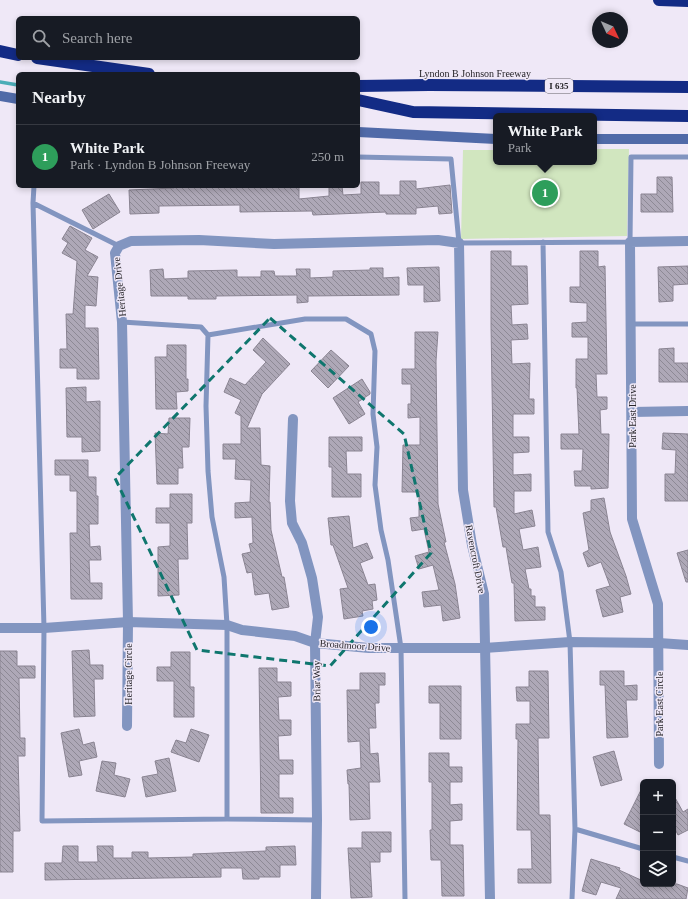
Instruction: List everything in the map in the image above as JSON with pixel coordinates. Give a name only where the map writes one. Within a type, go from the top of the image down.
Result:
[{"type":"highway","points":[[659,0],[688,1]]},
{"type":"highway","points":[[0,52],[16,55]]},
{"type":"highway","points":[[51,60],[135,72]]},
{"type":"highway","name":"Lyndon B Johnson Freeway","points":[[360,86],[688,87]]},
{"type":"highway","points":[[360,100],[414,112],[493,113]]},
{"type":"highway","points":[[597,115],[688,116]]},
{"type":"main road","points":[[0,96],[16,99]]},
{"type":"main road","points":[[360,132],[493,139]]},
{"type":"main road","points":[[597,139],[688,139]]},
{"type":"street","name":"Heritage Drive","points":[[128,622],[122,322],[115,253],[119,246],[131,241],[199,240],[274,244],[438,240],[458,243]]},
{"type":"street","points":[[630,242],[688,242]]},
{"type":"street","name":"Park East Drive","points":[[630,242],[632,519],[658,604],[659,643]]},
{"type":"street","name":"Ravencroft Drive","points":[[458,243],[463,490],[472,545],[484,594],[490,899]]},
{"type":"street","points":[[632,412],[688,411]]},
{"type":"street","name":"Briar Way","points":[[293,419],[290,501],[292,523],[302,544],[312,578],[318,617],[315,643],[317,820],[316,899]]},
{"type":"street","name":"Broadmoor Drive","points":[[0,628],[44,628],[128,622],[227,625],[242,630],[295,636],[315,643],[369,648],[484,648],[570,642],[659,643],[688,645]]},
{"type":"street","name":"Heritage Circle","points":[[127,726],[128,622]]},
{"type":"street","name":"Park East Circle","points":[[659,643],[659,764]]},
{"type":"lane","points":[[360,157],[452,159],[458,243],[630,242],[631,157],[688,157]]},
{"type":"lane","points":[[34,188],[44,628],[42,821],[227,819],[317,820]]},
{"type":"lane","points":[[34,203],[119,246]]},
{"type":"lane","points":[[543,242],[548,532],[561,572],[570,642],[575,829],[572,899]]},
{"type":"lane","points":[[122,322],[200,327],[208,334],[305,319],[346,319],[371,334],[375,351],[373,414],[377,447],[375,485],[401,648],[405,899]]},
{"type":"lane","points":[[631,324],[688,324]]},
{"type":"lane","points":[[208,334],[206,406],[208,471],[212,517],[224,577],[227,625],[227,819]]},
{"type":"lane","points":[[575,829],[640,848]]},
{"type":"lane","points":[[676,858],[688,861]]},
{"type":"highlighted area","points":[[270,318],[404,434],[431,553],[330,666],[197,650],[115,478]]},
{"type":"green space","points":[[597,149],[629,149],[627,236],[461,239],[463,150],[493,150],[493,165],[597,165]]},
{"type":"building","points":[[657,177],[672,177],[673,212],[641,212],[641,194],[657,194]]},
{"type":"building","points":[[400,181],[416,181],[416,189],[450,185],[452,213],[439,214],[438,206],[416,208],[416,214],[386,214],[386,212],[313,215],[312,211],[240,212],[240,205],[159,206],[159,213],[130,214],[129,190],[174,188],[299,188],[299,199],[329,196],[329,188],[342,188],[343,195],[361,194],[361,182],[379,182],[379,195],[400,195]]},
{"type":"building","points":[[109,194],[120,212],[93,229],[82,210]]},
{"type":"building","points":[[70,226],[92,238],[85,250],[98,257],[87,276],[98,277],[96,306],[85,305],[85,328],[98,328],[99,379],[77,379],[77,368],[60,368],[60,349],[67,349],[66,314],[73,314],[77,261],[62,253],[68,243],[62,239]]},
{"type":"building","points":[[491,251],[511,251],[511,266],[527,266],[528,304],[511,305],[512,325],[527,324],[528,339],[511,340],[512,364],[530,363],[529,399],[534,399],[534,414],[513,414],[513,437],[529,437],[529,452],[513,453],[513,475],[531,474],[531,491],[514,491],[514,514],[532,510],[535,526],[519,529],[523,550],[538,547],[541,567],[525,569],[529,589],[531,589],[531,596],[535,596],[535,607],[545,607],[545,620],[515,621],[514,583],[512,583],[506,547],[503,547],[496,507],[494,507]]},
{"type":"building","points":[[580,251],[598,251],[598,267],[605,266],[607,374],[596,374],[597,397],[607,397],[607,409],[600,410],[601,434],[609,434],[608,488],[591,489],[591,486],[575,486],[574,471],[582,471],[583,449],[561,449],[561,434],[579,434],[576,359],[588,359],[588,337],[572,337],[572,323],[587,322],[587,303],[570,302],[570,287],[580,287]]},
{"type":"building","points":[[688,266],[688,284],[673,285],[673,301],[659,302],[658,267]]},
{"type":"building","points":[[439,267],[440,301],[424,302],[424,285],[408,285],[407,268]]},
{"type":"building","points":[[370,268],[383,268],[383,278],[399,277],[399,295],[308,296],[308,302],[297,303],[297,295],[216,296],[216,299],[188,299],[188,296],[151,296],[150,270],[163,269],[164,279],[188,278],[188,271],[237,270],[237,277],[261,277],[261,271],[274,271],[275,276],[297,276],[296,269],[310,269],[310,278],[333,277],[333,271],[370,270]]},
{"type":"building","points":[[415,332],[438,332],[436,361],[438,504],[446,542],[444,542],[455,584],[460,618],[443,621],[441,605],[424,607],[422,592],[439,590],[433,565],[419,569],[415,556],[429,552],[424,529],[412,531],[410,518],[419,517],[419,492],[402,492],[403,445],[420,445],[420,417],[408,418],[408,404],[411,404],[411,384],[402,384],[402,369],[415,369]]},
{"type":"building","points":[[263,338],[290,364],[262,394],[247,428],[260,428],[261,465],[270,466],[269,502],[271,530],[282,577],[284,577],[289,607],[272,610],[269,593],[255,595],[252,572],[247,573],[242,554],[251,552],[249,544],[253,543],[252,517],[235,518],[235,503],[250,502],[251,480],[235,479],[236,459],[223,459],[223,444],[241,444],[241,416],[235,413],[241,400],[224,392],[230,378],[245,385],[266,362],[253,350]]},
{"type":"building","points":[[167,345],[186,345],[186,379],[188,379],[188,391],[176,392],[177,409],[156,409],[155,357],[167,357]]},
{"type":"building","points":[[674,348],[674,363],[688,363],[688,382],[659,382],[659,349]]},
{"type":"building","points":[[331,350],[349,366],[328,388],[311,371]]},
{"type":"building","points":[[362,379],[370,392],[370,394],[358,402],[365,414],[349,424],[333,398]]},
{"type":"building","points":[[86,387],[86,402],[100,401],[100,451],[82,452],[82,437],[67,437],[66,388]]},
{"type":"building","points":[[169,418],[190,418],[189,447],[182,447],[183,468],[178,468],[178,484],[157,484],[155,433],[168,434]]},
{"type":"building","points":[[663,433],[688,434],[688,501],[665,501],[665,474],[675,474],[676,450],[662,449]]},
{"type":"building","points":[[329,437],[362,437],[362,451],[346,451],[347,474],[361,474],[361,497],[332,497],[332,467],[329,467]]},
{"type":"building","points":[[55,460],[88,460],[88,477],[96,477],[98,524],[89,524],[90,547],[100,546],[101,560],[89,560],[90,583],[102,583],[102,599],[71,599],[70,533],[77,533],[77,491],[70,491],[70,475],[55,475]]},
{"type":"building","points":[[170,494],[192,494],[192,523],[187,523],[188,559],[178,559],[179,595],[158,596],[158,547],[170,546],[170,523],[156,523],[156,508],[170,508]]},
{"type":"building","points":[[604,498],[610,532],[631,594],[620,597],[623,612],[603,617],[596,590],[610,586],[601,562],[588,567],[583,553],[589,550],[583,513],[591,511],[591,500]]},
{"type":"building","points":[[349,516],[353,548],[367,543],[373,558],[360,563],[368,585],[375,584],[377,600],[372,601],[373,609],[362,611],[363,616],[344,619],[340,589],[348,588],[333,545],[331,545],[328,518]]},
{"type":"building","points":[[688,550],[688,582],[686,582],[677,553]]},
{"type":"building","points":[[89,650],[90,665],[103,665],[103,679],[94,679],[95,716],[74,717],[72,651]]},
{"type":"building","points":[[0,651],[17,651],[17,666],[35,666],[35,678],[19,678],[20,738],[25,738],[25,756],[18,756],[20,831],[13,831],[13,872],[0,872]]},
{"type":"building","points":[[171,652],[190,652],[190,687],[194,687],[194,717],[174,717],[174,681],[157,681],[157,667],[171,667]]},
{"type":"building","points":[[259,668],[277,668],[277,682],[291,682],[291,696],[278,697],[279,720],[291,720],[291,735],[278,736],[279,760],[293,760],[293,774],[279,774],[279,798],[293,798],[293,813],[261,813]]},
{"type":"building","points":[[529,671],[548,671],[549,738],[538,738],[539,815],[550,815],[551,883],[518,883],[518,869],[532,869],[531,830],[517,830],[518,739],[516,739],[516,724],[530,724],[530,701],[517,701],[516,687],[529,687]]},
{"type":"building","points":[[600,671],[624,671],[624,686],[637,685],[637,700],[626,700],[628,737],[607,738],[605,685],[600,685]]},
{"type":"building","points":[[360,673],[385,673],[385,685],[379,685],[379,703],[375,703],[376,728],[369,728],[370,754],[378,753],[380,782],[369,782],[370,819],[350,820],[347,770],[361,768],[360,741],[348,742],[347,690],[360,690]]},
{"type":"building","points":[[429,686],[461,686],[461,739],[440,739],[440,703],[429,703]]},
{"type":"building","points":[[79,729],[83,745],[94,742],[97,757],[79,761],[82,775],[69,777],[61,733]]},
{"type":"building","points":[[191,729],[209,735],[199,762],[171,752],[176,740],[186,743]]},
{"type":"building","points":[[614,751],[622,780],[601,786],[593,757]]},
{"type":"building","points":[[429,753],[449,753],[449,767],[462,767],[462,782],[450,782],[450,805],[462,804],[462,820],[450,821],[450,845],[463,845],[464,896],[442,896],[441,860],[431,860],[430,830],[432,830],[432,782],[429,782]]},
{"type":"building","points":[[169,758],[176,791],[146,797],[142,777],[158,774],[155,761]]},
{"type":"building","points":[[102,761],[116,763],[114,775],[130,779],[125,797],[96,791]]},
{"type":"building","points":[[640,792],[640,832],[624,824]]},
{"type":"building","points":[[676,799],[683,812],[688,809],[688,830],[678,835],[676,831]]},
{"type":"building","points":[[362,832],[391,832],[391,852],[380,852],[380,862],[370,862],[372,897],[351,898],[348,848],[362,848]]},
{"type":"building","points":[[63,846],[78,846],[78,862],[98,862],[97,846],[113,846],[113,858],[132,858],[132,852],[148,852],[148,858],[193,857],[193,854],[266,851],[266,847],[295,846],[296,865],[280,865],[280,877],[259,877],[259,879],[243,879],[242,868],[221,868],[221,877],[45,880],[45,863],[62,863]]},
{"type":"building","points":[[591,859],[620,868],[619,870],[640,880],[640,887],[676,887],[677,884],[688,888],[686,899],[616,899],[621,888],[601,882],[596,895],[582,891]]},
{"type":"waterway","points":[[0,82],[16,85]]},
{"type":"place","name":"White Park","points":[[545,193]]}]
